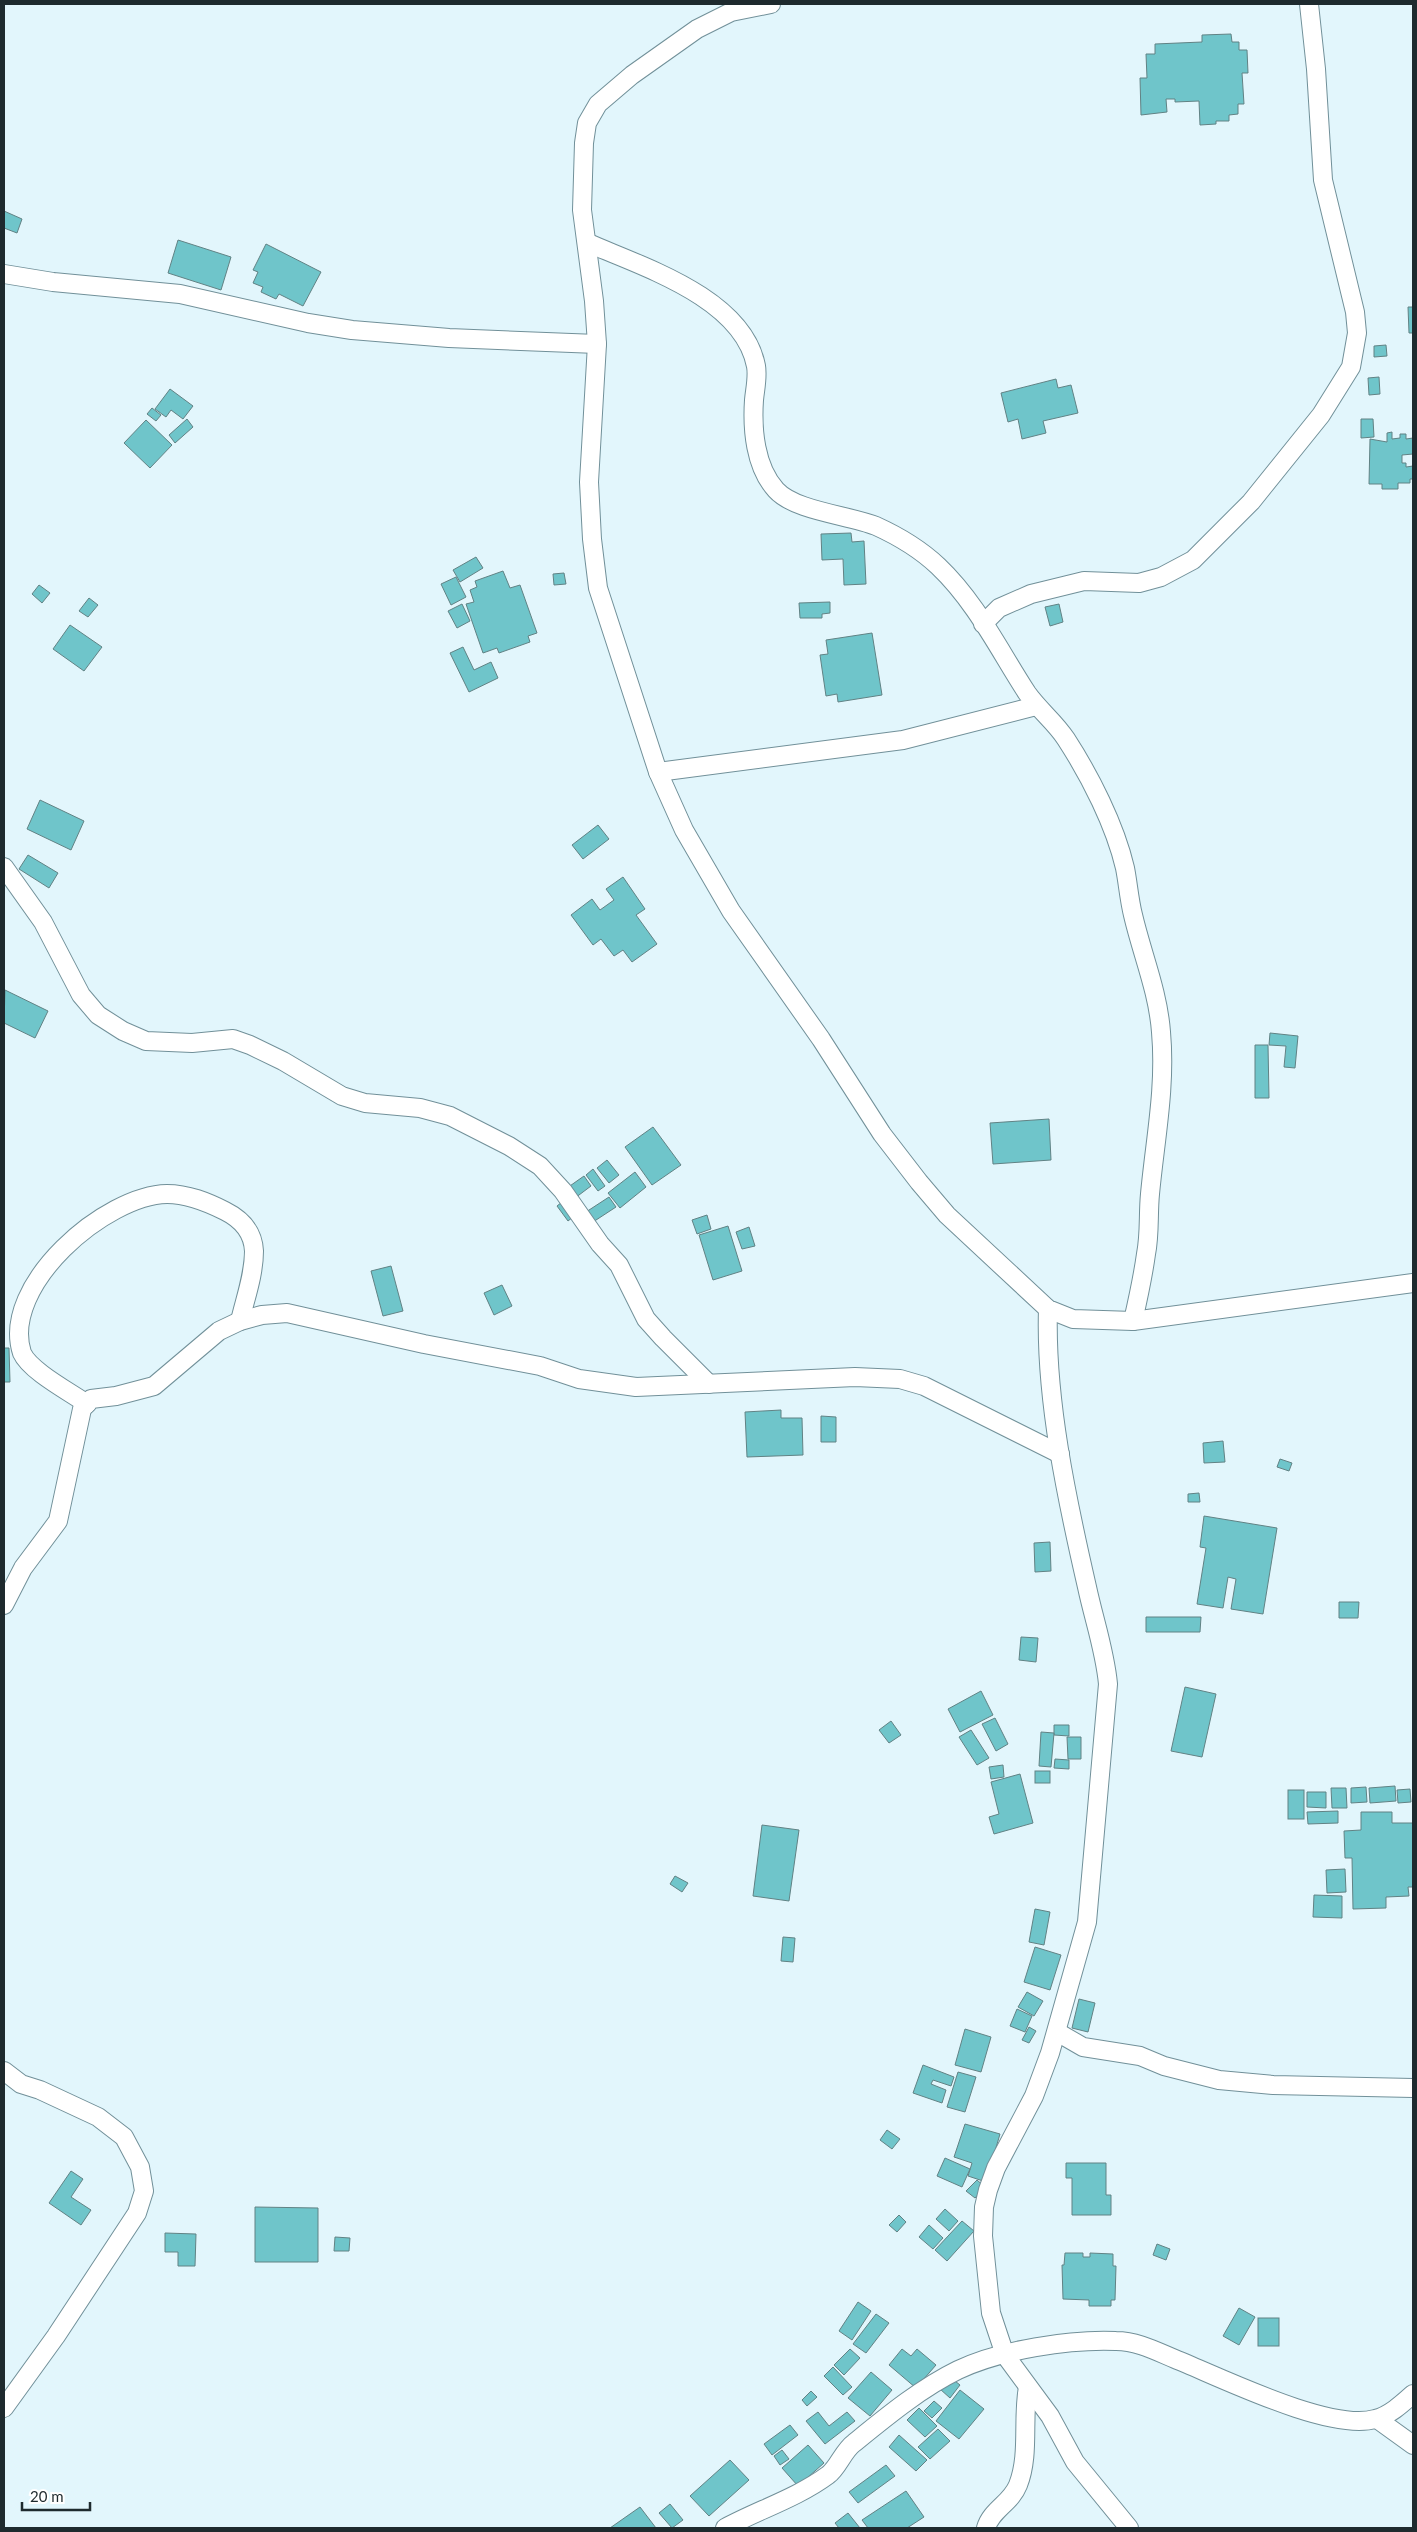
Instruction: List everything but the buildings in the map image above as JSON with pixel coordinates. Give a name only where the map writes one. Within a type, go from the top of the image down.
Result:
[{"type":"street","points":[[765,4],[731,12],[697,29],[632,75],[598,104],[587,123],[584,143],[582,210],[588,243],[596,344],[589,482],[592,540],[598,588],[658,772],[684,830],[731,912],[821,1039],[882,1134],[947,1215],[1048,1309],[1074,1319],[1133,1320],[1413,1283]]},
{"type":"street","points":[[983,624],[998,608],[1031,594],[1084,581],[1139,583],[1161,577],[1193,560],[1251,502],[1321,415],[1351,368],[1357,333],[1355,312],[1323,180],[1316,70],[1309,4]]},
{"type":"street","points":[[588,243],[666,276],[702,296],[725,315],[739,332],[756,368],[754,404],[757,448],[767,477],[776,490],[794,504],[876,526],[926,555],[958,587],[1036,706],[1065,737],[1100,802],[1117,842],[1125,869],[1138,936],[1152,980],[1161,1029],[1163,1066],[1158,1132],[1150,1193],[1147,1252],[1133,1320]]},
{"type":"street","points":[[4,274],[53,282],[180,294],[308,323],[352,330],[449,338],[596,344]]},
{"type":"street","points":[[658,772],[903,740],[1036,706]]},
{"type":"street","points":[[4,867],[43,922],[81,994],[98,1015],[123,1031],[146,1041],[192,1043],[233,1039],[283,1061],[342,1096],[365,1103],[420,1108],[450,1116],[509,1146],[540,1166],[563,1191],[600,1244],[622,1270],[646,1319],[709,1384]]},
{"type":"street","points":[[87,1404],[33,1366],[22,1354],[18,1340],[18,1313],[34,1276],[60,1247],[112,1209],[134,1201],[167,1194],[202,1199],[235,1216],[248,1229],[254,1250],[252,1272],[240,1321]]},
{"type":"street","points":[[1048,1309],[1047,1339],[1060,1454],[1086,1587],[1106,1665],[1108,1684],[1086,1922],[1058,2032],[1034,2096],[996,2168],[984,2207],[983,2236],[986,2280],[991,2313],[1005,2356],[1050,2416],[1075,2462],[1129,2528]]},
{"type":"street","points":[[4,1605],[22,1568],[58,1521],[82,1409],[91,1399],[116,1396],[154,1386],[219,1331],[240,1321],[262,1314],[287,1313],[424,1344],[540,1366],[579,1379],[636,1388],[855,1377],[907,1380],[924,1386],[1060,1454]]},
{"type":"street","points":[[1058,2032],[1083,2047],[1140,2056],[1164,2066],[1219,2080],[1273,2085],[1413,2088]]},
{"type":"street","points":[[4,2071],[21,2084],[40,2090],[98,2117],[124,2137],[140,2167],[144,2191],[137,2213],[56,2336],[4,2408]]},
{"type":"street","points":[[725,2528],[815,2484],[831,2473],[851,2445],[898,2409],[949,2375],[1005,2356],[1068,2343],[1117,2340],[1135,2342],[1308,2413],[1347,2421],[1362,2422],[1377,2419],[1413,2394]]},
{"type":"street","points":[[986,2528],[993,2514],[1010,2499],[1019,2483],[1024,2456],[1028,2387]]},
{"type":"street","points":[[1377,2419],[1413,2444]]}]
